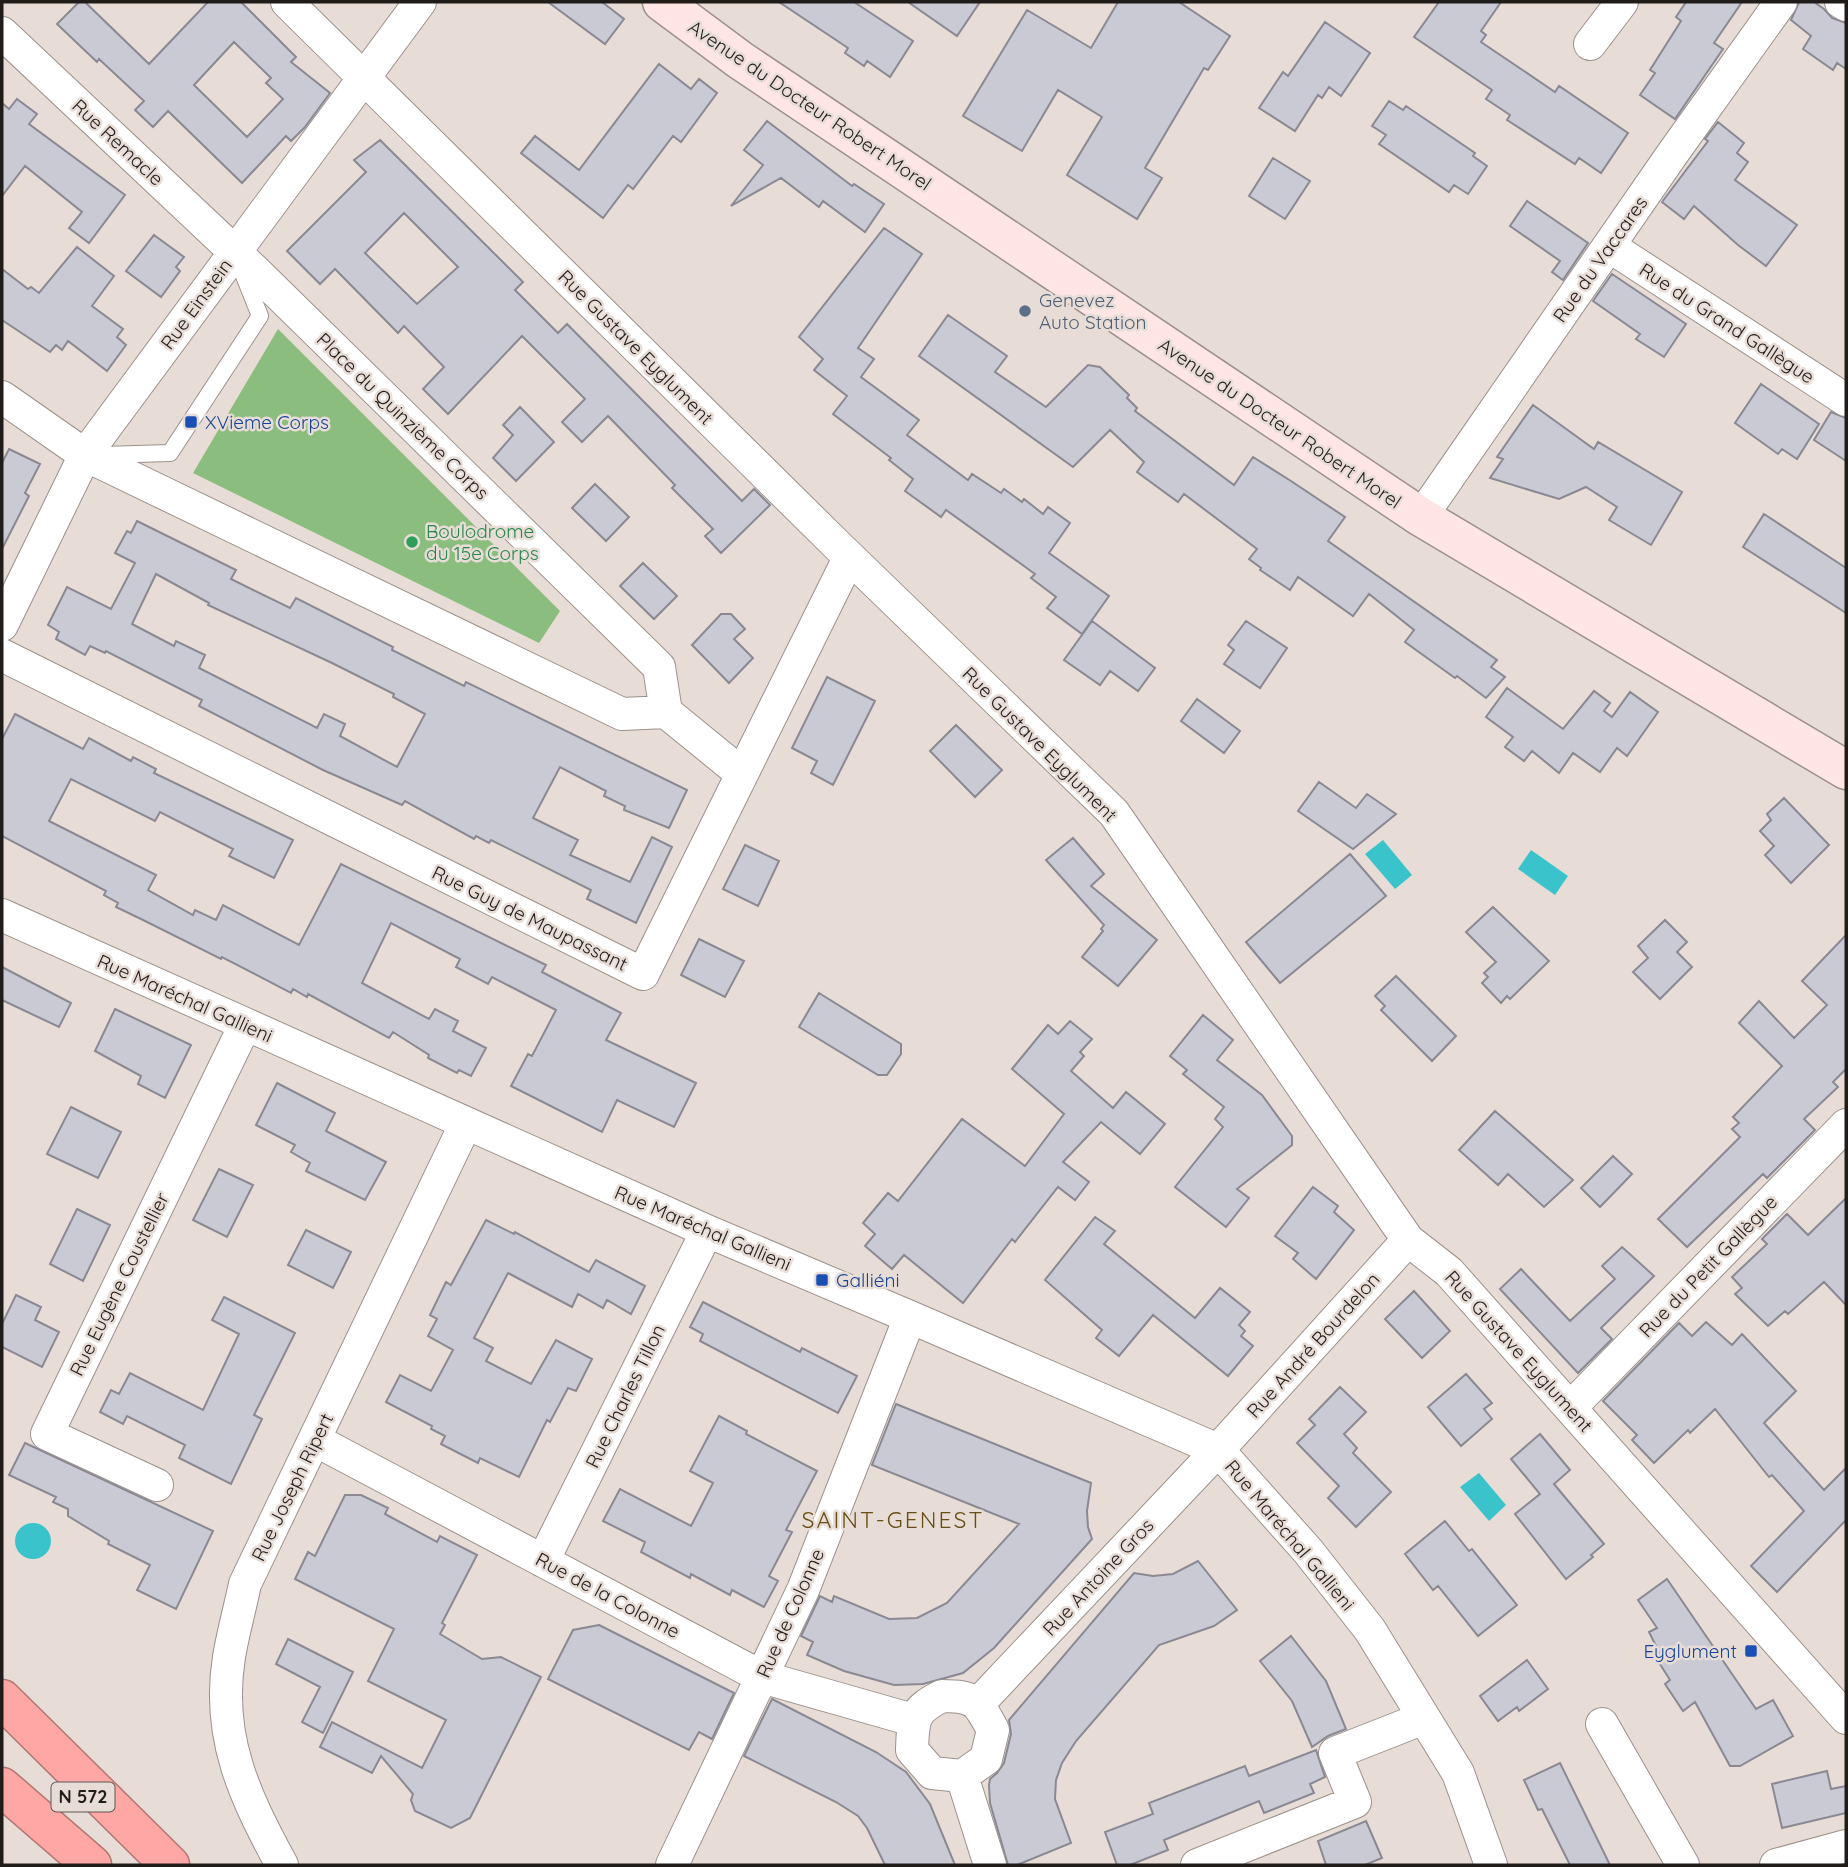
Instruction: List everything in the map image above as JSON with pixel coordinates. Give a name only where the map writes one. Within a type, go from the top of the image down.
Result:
[{"type":"highway","points":[[2,1699],[170,1865]]},
{"type":"highway","name":"N 572","points":[[2,1729],[163,1865]]},
{"type":"highway","name":"N 572","points":[[2,1787],[92,1865]]},
{"type":"highway","points":[[2,1816],[59,1865]]},
{"type":"street","name":"Rue Gustave Eyglument","points":[[287,2],[849,558],[1114,813],[1408,1240],[1449,1272],[1846,1718]]},
{"type":"street","name":"Rue Einstein","points":[[2,625],[85,455],[420,2]]},
{"type":"street","name":"Avenue du Docteur Robert Morel","points":[[662,2],[740,60],[1421,517],[1846,770]]},
{"type":"street","points":[[1590,44],[1622,2]]},
{"type":"street","name":"Rue du Vaccares","points":[[1421,517],[1781,2]]},
{"type":"street","points":[[1841,2],[1846,5]]},
{"type":"street","name":"Rue Remacle","points":[[4,39],[234,251]]},
{"type":"street","name":"Rue du Grand Gallègue","points":[[1609,246],[1846,400]]},
{"type":"street","name":"Place du Quinzième Corps","points":[[234,251],[659,667],[666,712]]},
{"type":"street","points":[[2,397],[85,455],[622,714],[666,712],[743,774]]},
{"type":"street","name":"Rue Guy de Maupassant","points":[[2,655],[643,974],[849,558]]},
{"type":"street","name":"Rue Maréchal Gallieni","points":[[2,915],[706,1231],[1218,1450],[1308,1551],[1370,1630],[1458,1773],[1491,1865]]},
{"type":"street","name":"Rue Eugène Coustellier","points":[[157,1485],[47,1434],[245,1025]]},
{"type":"street","name":"Rue Joseph Ripert","points":[[282,1865],[240,1782],[226,1724],[228,1659],[245,1584],[466,1123]]},
{"type":"street","name":"Rue du Petit Gallègue","points":[[1571,1407],[1846,1125]]},
{"type":"street","name":"Rue Charles Tillon","points":[[543,1561],[706,1231]]},
{"type":"street","name":"Rue André Bourdelon","points":[[1218,1450],[1408,1240]]},
{"type":"street","name":"Rue de Colonne","points":[[672,1865],[803,1590],[910,1317]]},
{"type":"street","name":"Rue de la Colonne","points":[[315,1440],[762,1677],[913,1720]]},
{"type":"street","name":"Rue Antoine Gros","points":[[978,1704],[1218,1450]]},
{"type":"street","points":[[942,1696],[961,1696],[978,1704],[993,1730],[986,1759],[962,1776],[932,1773],[912,1750],[913,1720],[925,1704],[942,1696]]},
{"type":"street","points":[[1198,1865],[1355,1802],[1335,1753],[1424,1718]]},
{"type":"street","points":[[1602,1724],[1683,1865]]},
{"type":"street","points":[[962,1776],[990,1865]]},
{"type":"street","points":[[1776,1865],[1846,1846]]},
{"type":"lane","points":[[85,455],[170,453],[260,316],[234,251]]},
{"type":"green space","name":"Boulodrome du 15e Corps","points":[[278,329],[560,611],[539,643],[193,473]]},
{"type":"water","points":[[1383,840],[1412,875],[1395,889],[1365,854]]},
{"type":"water","points":[[1531,850],[1568,876],[1555,895],[1518,869]]},
{"type":"water","points":[[1479,1473],[1506,1505],[1489,1521],[1460,1487]]},
{"type":"water","points":[[33,1523],[45,1529],[51,1541],[45,1553],[33,1559],[21,1553],[15,1541],[21,1529]]},
{"type":"building","points":[[79,2],[85,2],[149,64],[208,2],[241,2],[296,57],[291,62],[330,93],[305,127],[291,141],[286,136],[242,183],[168,111],[153,127],[135,110],[144,101],[57,24]],"holes":[[[234,42],[271,78],[266,83],[283,99],[247,137],[194,85]]]},
{"type":"building","points":[[548,2],[602,2],[624,19],[605,44]]},
{"type":"building","points":[[779,2],[854,2],[913,41],[890,77],[867,61],[864,66],[845,53],[848,48]]},
{"type":"building","points":[[908,2],[980,2],[957,36]]},
{"type":"building","points":[[1118,2],[1179,2],[1230,36],[1208,70],[1204,68],[1145,168],[1162,178],[1137,219],[1067,175],[1102,117],[1058,90],[1022,151],[963,116],[1027,10],[1091,48]]},
{"type":"building","points":[[1439,2],[1501,2],[1481,31],[1486,35],[1481,42],[1555,92],[1559,86],[1628,133],[1601,173],[1579,158],[1575,164],[1507,120],[1510,115],[1486,99],[1492,90],[1414,37]]},
{"type":"building","points":[[1686,2],[1742,2],[1714,43],[1723,49],[1675,119],[1640,95],[1655,73],[1650,70],[1681,21],[1676,17]]},
{"type":"building","points":[[1799,2],[1814,2],[1832,18],[1846,23],[1846,69],[1837,63],[1833,70],[1803,49],[1811,36],[1791,20]]},
{"type":"building","points":[[1325,22],[1370,53],[1341,96],[1329,87],[1322,98],[1318,95],[1295,131],[1259,108],[1283,72],[1288,76]]},
{"type":"building","points":[[659,64],[691,89],[699,79],[717,93],[681,142],[673,136],[633,189],[628,185],[603,218],[521,153],[535,136],[579,170]]},
{"type":"building","points":[[17,99],[37,114],[29,124],[125,195],[89,243],[69,228],[82,212],[25,166],[2,196],[2,103],[9,109]]},
{"type":"building","points":[[1389,101],[1403,110],[1406,106],[1475,153],[1473,156],[1487,166],[1468,194],[1454,185],[1449,192],[1379,144],[1386,135],[1372,126]]},
{"type":"building","points":[[767,121],[852,186],[854,184],[884,204],[865,232],[823,201],[819,207],[781,178],[731,206],[763,165],[744,150]]},
{"type":"building","points":[[1718,122],[1744,143],[1737,153],[1748,162],[1735,180],[1797,225],[1766,266],[1694,206],[1684,219],[1662,202],[1708,141],[1705,139]]},
{"type":"building","points":[[380,140],[523,282],[515,290],[558,333],[567,324],[742,501],[754,489],[770,505],[721,553],[705,536],[713,529],[672,488],[675,485],[608,416],[582,442],[562,422],[585,399],[522,336],[448,414],[423,389],[444,367],[404,326],[398,333],[335,269],[320,284],[287,251],[366,172],[354,160]],"holes":[[[404,213],[458,267],[417,304],[365,253]]]},
{"type":"building","points":[[1273,158],[1310,181],[1285,219],[1249,196]]},
{"type":"building","points":[[1527,201],[1588,243],[1563,280],[1552,272],[1560,261],[1510,226]]},
{"type":"building","points":[[884,228],[922,254],[858,348],[874,359],[861,377],[919,420],[907,435],[968,480],[972,474],[1001,493],[1004,489],[1022,502],[1024,499],[1043,514],[1048,507],[1070,523],[1049,553],[1109,596],[1082,634],[1047,608],[1056,597],[1031,578],[1035,574],[946,510],[941,517],[905,491],[913,479],[889,460],[891,458],[833,414],[847,396],[814,370],[823,359],[799,337]]},
{"type":"building","points":[[154,235],[184,257],[176,267],[180,271],[161,297],[126,271]]},
{"type":"building","points":[[77,247],[114,276],[92,306],[123,329],[117,337],[126,345],[107,371],[68,341],[62,350],[56,345],[50,352],[2,320],[2,269],[28,289],[31,287],[39,293]]},
{"type":"building","points":[[1612,274],[1686,324],[1664,357],[1636,339],[1640,334],[1593,301]]},
{"type":"building","points":[[948,315],[1007,356],[995,372],[1046,407],[1088,365],[1100,367],[1129,395],[1127,398],[1137,408],[1135,411],[1234,485],[1253,457],[1291,481],[1345,517],[1328,541],[1497,660],[1491,667],[1505,677],[1486,698],[1405,642],[1414,630],[1369,594],[1353,616],[1298,577],[1290,590],[1260,570],[1261,568],[1249,559],[1257,549],[1184,494],[1178,502],[1137,472],[1144,462],[1110,430],[1073,467],[919,356]]},
{"type":"building","points":[[1761,384],[1819,424],[1797,459],[1782,449],[1778,454],[1735,423]]},
{"type":"building","points":[[1533,405],[1594,449],[1598,442],[1682,492],[1651,545],[1609,520],[1617,507],[1586,487],[1559,499],[1490,478],[1503,459],[1497,457]]},
{"type":"building","points":[[520,407],[554,442],[516,481],[493,458],[513,435],[503,425]]},
{"type":"building","points":[[1831,412],[1846,418],[1846,461],[1814,440]]},
{"type":"building","points":[[9,449],[40,464],[25,493],[29,496],[2,549],[2,463]]},
{"type":"building","points":[[595,484],[629,517],[606,541],[572,508]]},
{"type":"building","points":[[1764,514],[1846,568],[1846,613],[1743,547]]},
{"type":"building","points":[[137,521],[236,570],[231,579],[290,608],[296,598],[464,686],[466,682],[687,790],[669,828],[624,810],[625,806],[604,796],[606,791],[560,767],[533,818],[578,840],[570,855],[630,882],[652,837],[672,847],[636,923],[587,899],[591,890],[491,840],[489,843],[476,836],[474,839],[405,801],[402,805],[323,770],[199,706],[202,700],[106,651],[105,653],[90,646],[85,655],[56,639],[59,632],[48,625],[67,587],[111,609],[135,563],[115,553],[127,531],[131,533]],"holes":[[[156,574],[209,603],[208,605],[394,694],[393,697],[425,714],[397,767],[340,736],[345,724],[324,714],[317,728],[199,668],[205,655],[176,641],[174,646],[132,624]]]},
{"type":"building","points":[[643,563],[677,596],[654,619],[620,586]]},
{"type":"building","points":[[721,614],[731,614],[745,629],[734,639],[753,658],[729,683],[692,645]]},
{"type":"building","points":[[1092,621],[1155,668],[1138,691],[1110,671],[1100,685],[1064,660]]},
{"type":"building","points":[[1246,621],[1287,648],[1260,688],[1224,664],[1234,650],[1228,645]]},
{"type":"building","points":[[827,677],[875,701],[833,785],[811,773],[817,761],[792,748]]},
{"type":"building","points":[[1507,688],[1563,729],[1594,691],[1610,703],[1604,711],[1612,717],[1630,692],[1658,712],[1627,756],[1617,748],[1600,772],[1573,753],[1559,773],[1532,751],[1524,761],[1505,747],[1513,737],[1486,717]]},
{"type":"building","points":[[1197,699],[1240,731],[1224,753],[1181,721]]},
{"type":"building","points":[[15,714],[83,749],[89,738],[131,761],[133,757],[156,769],[154,773],[293,840],[274,878],[229,856],[233,849],[160,812],[155,821],[71,779],[49,821],[156,875],[148,890],[193,915],[195,910],[216,920],[223,905],[299,945],[341,864],[546,965],[542,972],[621,1013],[606,1040],[696,1083],[674,1127],[617,1100],[602,1132],[511,1086],[528,1054],[532,1056],[556,1010],[492,977],[488,984],[456,967],[460,959],[391,923],[362,983],[429,1019],[435,1009],[458,1021],[453,1031],[486,1048],[471,1076],[459,1070],[457,1073],[428,1058],[429,1055],[393,1032],[389,1038],[308,994],[307,997],[293,989],[291,993],[116,907],[118,903],[104,895],[106,891],[2,836],[2,739]]},
{"type":"building","points":[[956,725],[1002,770],[975,797],[930,751]]},
{"type":"building","points":[[1319,782],[1356,808],[1367,794],[1396,814],[1353,849],[1298,811]]},
{"type":"building","points":[[1784,798],[1829,845],[1791,883],[1765,855],[1774,846],[1760,831],[1771,820],[1767,814]]},
{"type":"building","points":[[1073,838],[1104,874],[1091,886],[1157,940],[1118,986],[1082,957],[1103,931],[1101,929],[1104,925],[1046,860]]},
{"type":"building","points":[[745,845],[779,861],[758,906],[723,889]]},
{"type":"building","points":[[1350,854],[1386,896],[1280,983],[1246,942]]},
{"type":"building","points":[[1493,907],[1549,961],[1510,999],[1507,996],[1501,1003],[1482,983],[1488,977],[1484,973],[1496,962],[1466,932]]},
{"type":"building","points":[[1665,920],[1687,942],[1677,952],[1692,967],[1660,999],[1633,972],[1648,958],[1638,946]]},
{"type":"building","points":[[1846,935],[1846,1069],[1833,1082],[1838,1087],[1804,1119],[1815,1130],[1767,1178],[1763,1174],[1687,1247],[1658,1219],[1740,1137],[1732,1129],[1739,1123],[1733,1117],[1782,1066],[1739,1023],[1759,1001],[1794,1038],[1827,1005],[1802,981]]},
{"type":"building","points":[[699,939],[744,961],[725,997],[681,975]]},
{"type":"building","points":[[2,967],[71,1003],[59,1027],[2,1000]]},
{"type":"building","points":[[1396,976],[1456,1036],[1432,1061],[1381,1010],[1385,1006],[1375,996]]},
{"type":"building","points":[[819,993],[901,1044],[901,1054],[887,1075],[878,1075],[799,1027]]},
{"type":"building","points":[[115,1009],[191,1045],[165,1098],[138,1084],[141,1076],[95,1051]]},
{"type":"building","points":[[1203,1015],[1233,1040],[1217,1060],[1262,1095],[1292,1136],[1292,1145],[1237,1189],[1249,1198],[1226,1227],[1175,1187],[1223,1127],[1215,1119],[1224,1107],[1183,1074],[1187,1070],[1170,1056]]},
{"type":"building","points":[[1070,1021],[1092,1039],[1080,1052],[1084,1056],[1071,1071],[1113,1108],[1126,1092],[1165,1124],[1140,1154],[1101,1122],[1063,1162],[1089,1182],[1075,1200],[1058,1187],[1015,1242],[1012,1239],[963,1303],[904,1255],[892,1269],[865,1246],[875,1234],[863,1223],[888,1193],[898,1201],[962,1119],[1025,1166],[1064,1114],[1012,1069],[1048,1025],[1058,1034]]},
{"type":"building","points":[[277,1083],[335,1113],[326,1131],[386,1162],[365,1200],[306,1171],[310,1163],[291,1152],[295,1145],[256,1125]]},
{"type":"building","points":[[71,1107],[121,1132],[98,1178],[47,1154]]},
{"type":"building","points":[[1495,1111],[1573,1180],[1544,1207],[1508,1174],[1498,1185],[1459,1150]]},
{"type":"building","points":[[1613,1156],[1632,1174],[1600,1207],[1581,1188]]},
{"type":"building","points":[[219,1169],[253,1185],[227,1237],[193,1220]]},
{"type":"building","points":[[1313,1187],[1338,1206],[1334,1212],[1354,1230],[1316,1279],[1293,1259],[1298,1253],[1275,1236]]},
{"type":"building","points":[[1846,1198],[1846,1305],[1824,1282],[1788,1314],[1785,1311],[1768,1326],[1735,1294],[1742,1288],[1732,1277],[1767,1244],[1762,1239],[1787,1214],[1808,1235]]},
{"type":"building","points":[[77,1209],[110,1225],[83,1281],[50,1264]]},
{"type":"building","points":[[1095,1217],[1115,1231],[1104,1244],[1195,1318],[1220,1288],[1250,1312],[1239,1325],[1245,1331],[1241,1336],[1253,1346],[1228,1376],[1153,1315],[1119,1356],[1096,1338],[1102,1330],[1045,1280]]},
{"type":"building","points":[[486,1220],[514,1234],[515,1232],[589,1272],[596,1260],[645,1286],[631,1314],[607,1300],[603,1308],[578,1294],[572,1307],[508,1273],[474,1338],[493,1348],[486,1361],[531,1384],[556,1340],[592,1359],[576,1391],[568,1388],[550,1422],[547,1420],[519,1477],[480,1458],[478,1463],[441,1444],[445,1436],[431,1429],[432,1426],[386,1402],[400,1375],[431,1391],[453,1350],[428,1336],[437,1319],[430,1315],[446,1282],[451,1285]]},
{"type":"building","points":[[306,1230],[351,1252],[333,1288],[288,1265]]},
{"type":"building","points":[[1622,1247],[1654,1276],[1601,1328],[1612,1339],[1578,1373],[1500,1289],[1521,1269],[1570,1321],[1615,1279],[1602,1266]]},
{"type":"building","points":[[1414,1291],[1450,1331],[1422,1358],[1385,1319]]},
{"type":"building","points":[[16,1295],[41,1307],[35,1320],[59,1332],[42,1367],[2,1347],[2,1324]]},
{"type":"building","points":[[224,1297],[295,1333],[254,1415],[262,1419],[231,1484],[179,1458],[185,1445],[127,1416],[123,1424],[100,1412],[111,1390],[119,1394],[130,1373],[203,1410],[239,1334],[212,1320]]},
{"type":"building","points":[[703,1302],[800,1352],[802,1348],[857,1376],[838,1413],[700,1341],[703,1334],[690,1327]]},
{"type":"building","points":[[1706,1322],[1732,1345],[1742,1334],[1796,1391],[1764,1423],[1824,1490],[1846,1468],[1846,1520],[1777,1592],[1751,1566],[1804,1511],[1772,1475],[1769,1477],[1715,1409],[1690,1433],[1688,1430],[1654,1463],[1632,1440],[1637,1435],[1603,1401],[1679,1323],[1692,1336]]},
{"type":"building","points":[[1466,1374],[1492,1403],[1484,1409],[1492,1419],[1461,1446],[1428,1407]]},
{"type":"building","points":[[1340,1387],[1366,1412],[1344,1434],[1357,1448],[1353,1453],[1391,1492],[1356,1527],[1328,1498],[1339,1486],[1297,1443],[1315,1425],[1309,1419]]},
{"type":"building","points":[[896,1404],[1091,1483],[1087,1511],[1092,1539],[994,1648],[963,1673],[923,1684],[894,1685],[844,1671],[807,1655],[813,1642],[801,1636],[820,1596],[832,1602],[834,1596],[889,1619],[917,1618],[947,1603],[1019,1524],[872,1465]]},
{"type":"building","points":[[719,1416],[747,1431],[746,1434],[817,1471],[786,1530],[792,1532],[769,1576],[778,1581],[764,1607],[732,1590],[730,1595],[691,1574],[690,1578],[641,1552],[645,1542],[603,1521],[620,1489],[691,1526],[713,1483],[690,1471]]},
{"type":"building","points":[[1540,1434],[1570,1470],[1554,1484],[1604,1544],[1591,1555],[1593,1557],[1566,1579],[1515,1514],[1540,1494],[1511,1459]]},
{"type":"building","points":[[25,1443],[213,1531],[176,1609],[137,1590],[150,1565],[108,1544],[109,1541],[68,1516],[68,1509],[53,1502],[56,1497],[9,1475]]},
{"type":"building","points":[[345,1495],[361,1495],[388,1508],[385,1514],[437,1542],[440,1536],[477,1555],[442,1623],[445,1625],[440,1634],[482,1659],[501,1657],[541,1677],[470,1818],[451,1828],[415,1811],[411,1800],[413,1794],[381,1756],[372,1773],[320,1747],[332,1722],[422,1768],[446,1720],[368,1681],[394,1629],[295,1579],[308,1552],[315,1556]]},
{"type":"building","points":[[1445,1521],[1469,1551],[1472,1549],[1517,1605],[1478,1636],[1438,1586],[1433,1590],[1405,1554]]},
{"type":"building","points":[[1198,1561],[1237,1610],[1214,1626],[1159,1645],[1076,1741],[1062,1763],[1056,1780],[1055,1799],[1071,1843],[1017,1865],[1008,1865],[990,1803],[989,1785],[990,1779],[1004,1763],[1011,1734],[1009,1720],[1134,1573],[1153,1576],[1173,1574]]},
{"type":"building","points":[[1667,1579],[1756,1709],[1773,1700],[1793,1736],[1740,1766],[1730,1766],[1695,1702],[1683,1711],[1665,1684],[1670,1680],[1658,1661],[1662,1658],[1649,1632],[1657,1628],[1638,1600]]},
{"type":"building","points":[[599,1625],[734,1693],[712,1739],[699,1732],[689,1750],[548,1679],[573,1630]]},
{"type":"building","points":[[1291,1636],[1326,1681],[1346,1729],[1328,1736],[1312,1747],[1292,1701],[1260,1661]]},
{"type":"building","points":[[288,1639],[353,1672],[323,1733],[302,1722],[320,1687],[276,1664]]},
{"type":"building","points":[[1527,1660],[1548,1689],[1519,1711],[1517,1707],[1498,1721],[1480,1696]]},
{"type":"building","points":[[772,1699],[876,1752],[906,1772],[930,1804],[955,1865],[885,1865],[858,1816],[836,1802],[744,1756]]},
{"type":"building","points":[[1316,1750],[1325,1777],[1310,1784],[1314,1793],[1264,1813],[1259,1801],[1164,1840],[1168,1850],[1130,1865],[1117,1865],[1105,1832],[1153,1814],[1149,1803],[1245,1766],[1249,1776]]},
{"type":"building","points":[[1560,1763],[1610,1865],[1570,1865],[1542,1809],[1538,1810],[1524,1780]]},
{"type":"building","points":[[1827,1771],[1831,1789],[1846,1786],[1846,1813],[1782,1828],[1772,1784]]},
{"type":"building","points":[[1366,1821],[1382,1858],[1365,1865],[1326,1865],[1318,1841]]},
{"type":"place","name":"Genevez Auto Station","points":[[1025,311]]},
{"type":"place","name":"XVieme Corps","points":[[191,422]]},
{"type":"place","name":"Boulodrome du 15e Corps","points":[[412,542]]},
{"type":"place","name":"Galliéni","points":[[822,1280]]},
{"type":"place","name":"Eyglument","points":[[1751,1651]]},
{"type":"district","name":"SAINT-GENEST","points":[[893,1520]]}]
